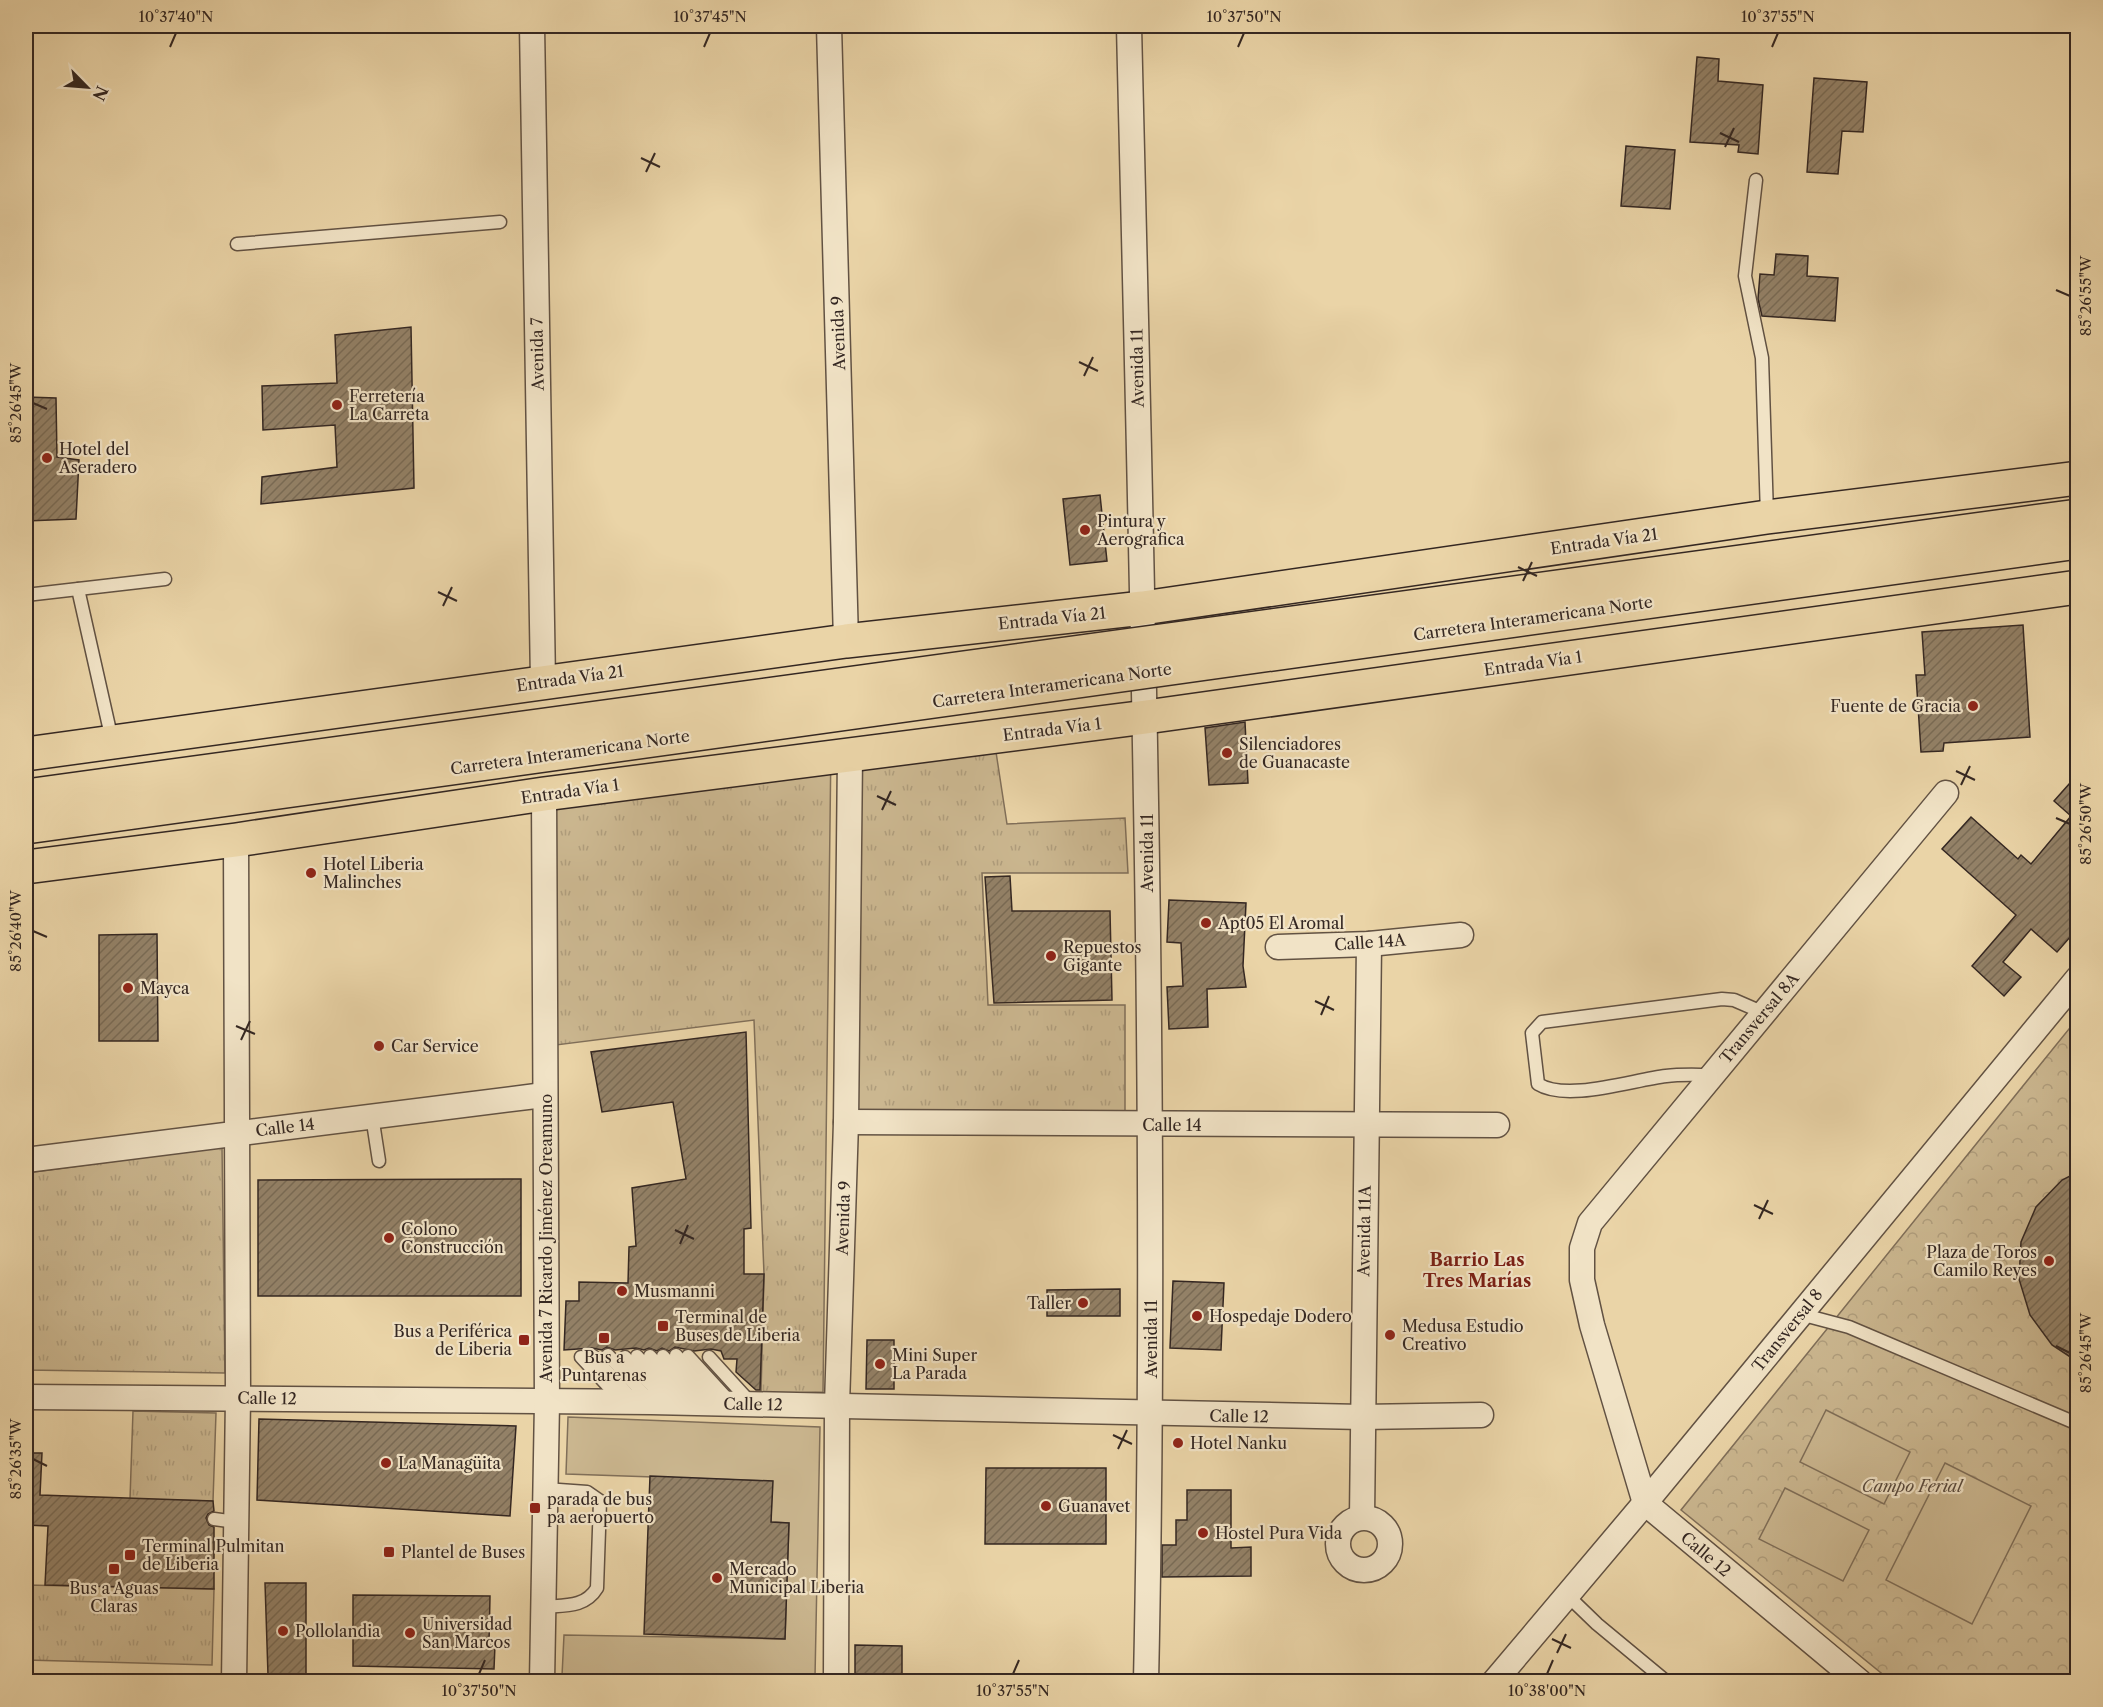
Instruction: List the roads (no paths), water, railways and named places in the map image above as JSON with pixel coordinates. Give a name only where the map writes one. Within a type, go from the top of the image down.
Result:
[{"type":"main road","name":"Entrada Vía 21","points":[[26,754],[846,641],[1143,608],[1767,517],[2078,478]]},
{"type":"main road","name":"Carretera Interamericana Norte","points":[[26,796],[2078,516]]},
{"type":"main road","name":"Carretera Interamericana Norte","points":[[26,827],[2078,542]]},
{"type":"main road","name":"Entrada Vía 1","points":[[26,867],[236,840],[544,794],[1146,717],[2078,587]]},
{"type":"street","name":"Avenida 7","points":[[532,26],[543,682]]},
{"type":"street","name":"Avenida 9","points":[[829,26],[846,641]]},
{"type":"street","name":"Avenida 11","points":[[1129,26],[1146,717],[1152,1414],[1146,1682]]},
{"type":"street","name":"Avenida 9","points":[[836,1682],[837,1405],[846,1122],[850,755]]},
{"type":"street","name":"Avenida 7 Ricardo Jiménez Oreamuno","points":[[542,1682],[547,1402],[544,794]]},
{"type":"street","name":"Transversal 8A","points":[[1645,1503],[1592,1325],[1582,1280],[1582,1248],[1590,1223],[1946,794]]},
{"type":"street","points":[[234,1682],[225,1521],[238,1397],[236,840]]},
{"type":"street","name":"Calle 14A","points":[[1278,947],[1369,944],[1461,935]]},
{"type":"street","name":"Avenida 11A","points":[[1362,1517],[1365,1124],[1369,944]]},
{"type":"street","name":"Transversal 8","points":[[1494,1682],[1645,1503],[2078,978]]},
{"type":"street","name":"Calle 14","points":[[26,1160],[544,1095]]},
{"type":"street","name":"Calle 14","points":[[846,1122],[1497,1125]]},
{"type":"street","name":"Calle 12","points":[[26,1397],[238,1397],[837,1405],[1362,1417],[1481,1415]]},
{"type":"street","name":"Calle 12","points":[[1645,1503],[1860,1682]]},
{"type":"lane","points":[[1756,180],[1745,276],[1762,358],[1767,517]]},
{"type":"lane","points":[[237,244],[500,222]]},
{"type":"lane","points":[[26,595],[165,579]]},
{"type":"lane","points":[[78,589],[113,742]]},
{"type":"lane","points":[[1712,1075],[1668,1075],[1576,1091],[1548,1090],[1538,1084],[1532,1033],[1542,1022],[1722,999],[1734,1000],[1764,1013]]},
{"type":"lane","points":[[372,1116],[379,1161]]},
{"type":"lane","points":[[1800,1314],[1848,1327],[2078,1424]]},
{"type":"lane","points":[[608,1355],[691,1403]]},
{"type":"lane","points":[[691,1403],[637,1356],[691,1403]]},
{"type":"lane","points":[[687,1356],[691,1403]]},
{"type":"lane","points":[[687,1356],[691,1403]]},
{"type":"lane","points":[[687,1356],[691,1403]]},
{"type":"lane","points":[[587,1357],[691,1403]]},
{"type":"lane","points":[[543,1608],[582,1604],[592,1597],[597,1588],[600,1501],[587,1492],[545,1489]]},
{"type":"lane","points":[[1568,1595],[1597,1624],[1667,1682]]},
{"type":"place","name":"Ferretería La Carreta","points":[[337,405]]},
{"type":"place","name":"Hotel del Aseradero","points":[[47,458]]},
{"type":"place","name":"Pintura y Aerografica","points":[[1085,530]]},
{"type":"place","name":"Fuente de Gracia","points":[[1973,706]]},
{"type":"place","name":"Silenciadores de Guanacaste","points":[[1227,753]]},
{"type":"place","name":"Hotel Liberia Malinches","points":[[311,873]]},
{"type":"place","name":"Apt05 El Aromal","points":[[1206,923]]},
{"type":"place","name":"Repuestos Gigante","points":[[1051,956]]},
{"type":"place","name":"Mayca","points":[[128,988]]},
{"type":"place","name":"Car Service","points":[[379,1046]]},
{"type":"place","name":"Colono Construcción","points":[[389,1238]]},
{"type":"place","name":"Plaza de Toros Camilo Reyes","points":[[2049,1261]]},
{"type":"place","name":"Musmanni","points":[[622,1291]]},
{"type":"place","name":"Taller","points":[[1083,1303]]},
{"type":"place","name":"Hospedaje Dodero","points":[[1197,1316]]},
{"type":"place","name":"Terminal de Buses de Liberia","points":[[663,1326]]},
{"type":"place","name":"Medusa Estudio Creativo","points":[[1390,1335]]},
{"type":"place","name":"Bus a Puntarenas","points":[[604,1338]]},
{"type":"place","name":"Bus a Periférica de Liberia","points":[[524,1340]]},
{"type":"place","name":"Mini Super La Parada","points":[[880,1364]]},
{"type":"place","name":"Hotel Nanku","points":[[1178,1443]]},
{"type":"place","name":"La Managüita","points":[[386,1463]]},
{"type":"place","name":"Guanavet","points":[[1046,1506]]},
{"type":"place","name":"parada de bus pa aeropuerto","points":[[535,1508]]},
{"type":"place","name":"Hostel Pura Vida","points":[[1203,1533]]},
{"type":"place","name":"Plantel de Buses","points":[[389,1552]]},
{"type":"place","name":"Terminal Pulmitan de Liberia","points":[[130,1555]]},
{"type":"place","name":"Bus a Aguas Claras","points":[[114,1569]]},
{"type":"place","name":"Mercado Municipal Liberia","points":[[717,1578]]},
{"type":"place","name":"Pollolandia","points":[[283,1631]]},
{"type":"place","name":"Universidad San Marcos","points":[[410,1633]]},
{"type":"district","name":"Barrio Las Tres Marías","points":[[1477,1270]]},
{"type":"park label","name":"Campo Ferial","points":[[1912,1486]]}]
